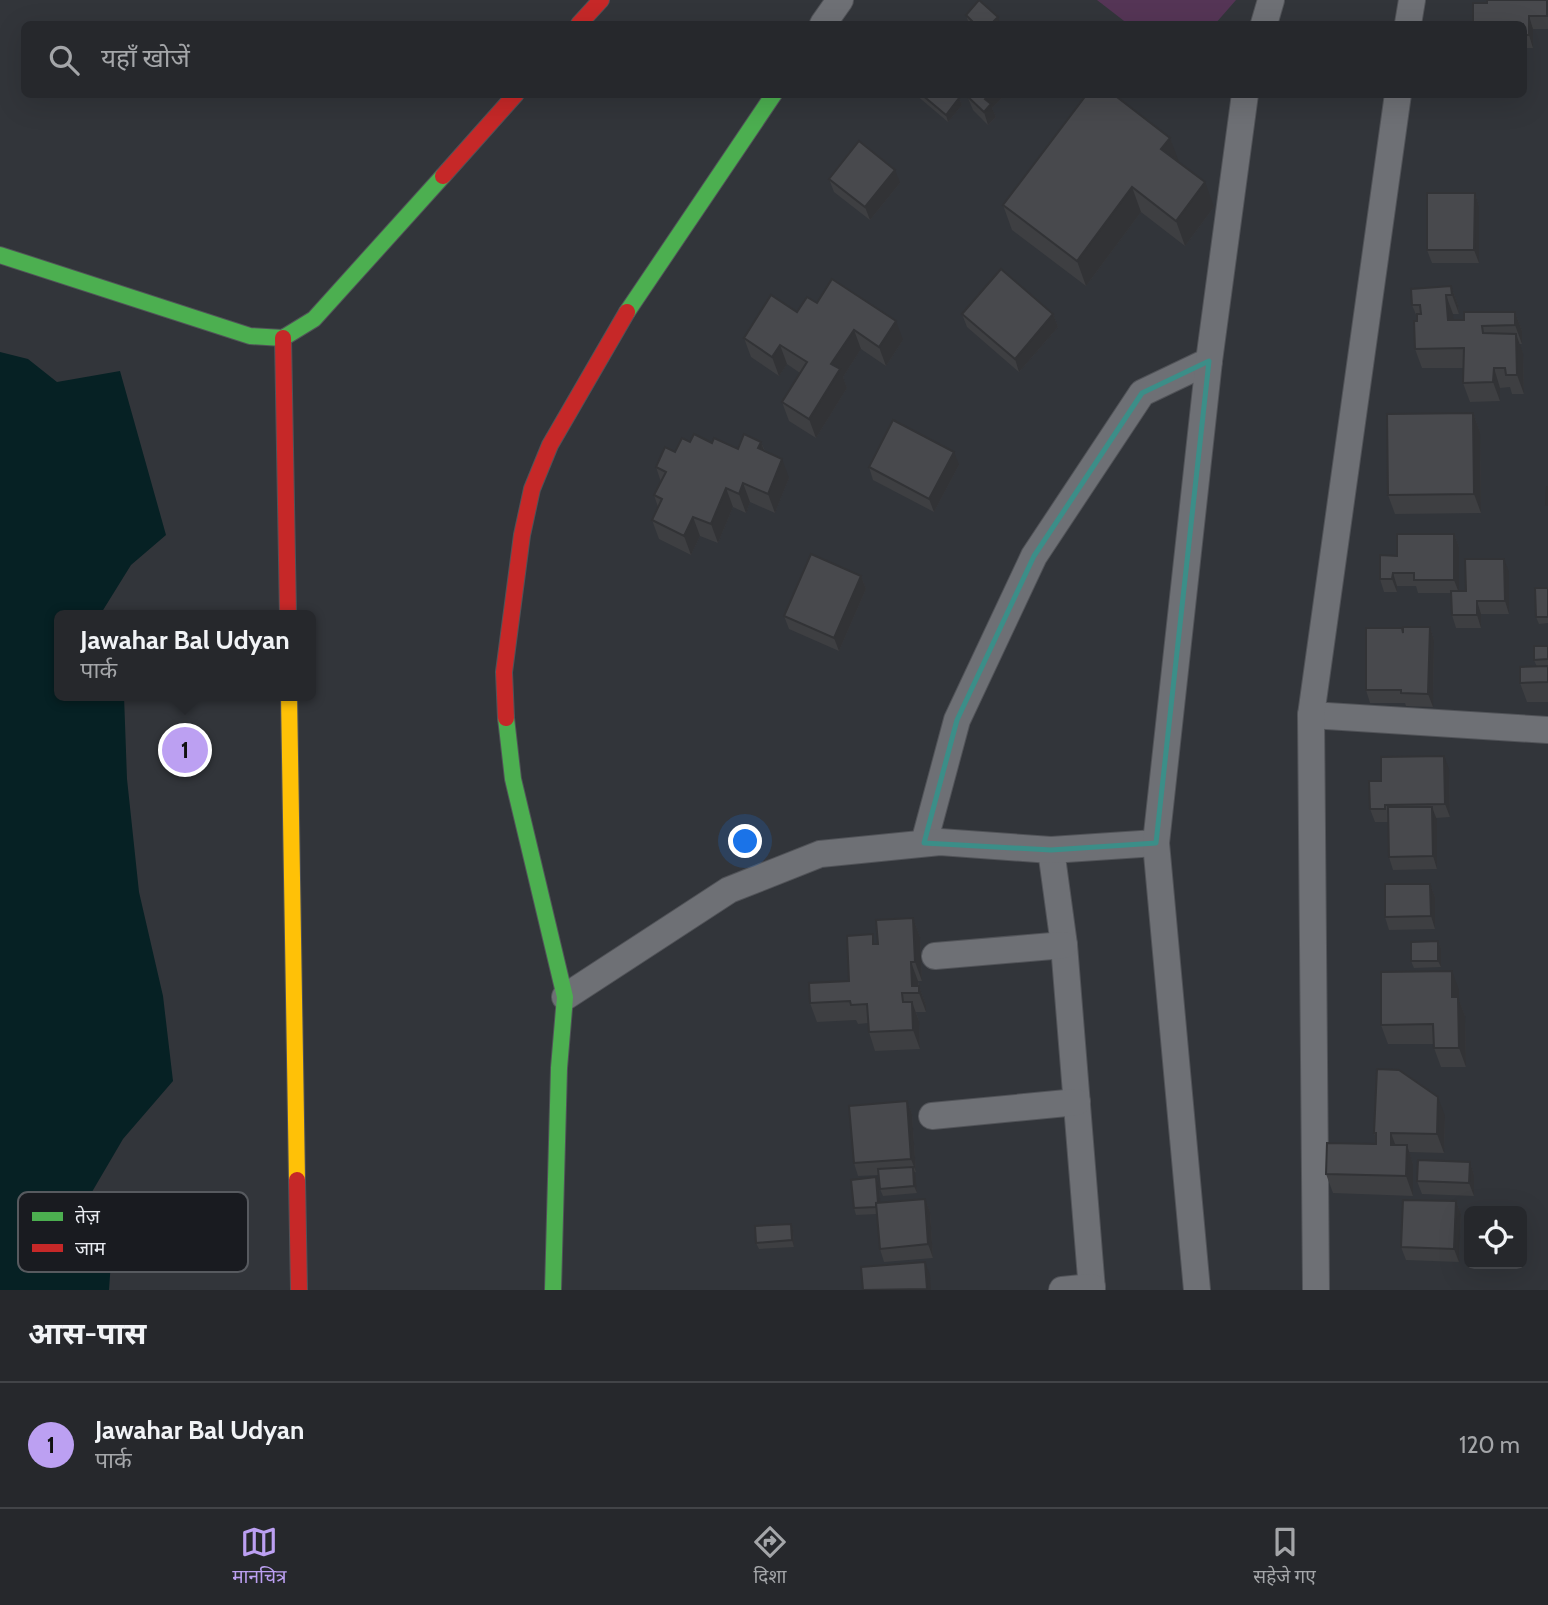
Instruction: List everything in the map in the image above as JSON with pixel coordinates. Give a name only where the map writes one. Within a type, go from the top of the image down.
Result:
[{"type":"street","points":[[582,21],[601,0]]},
{"type":"street","points":[[825,21],[840,0]]},
{"type":"street","points":[[1265,21],[1272,0]]},
{"type":"street","points":[[1408,21],[1412,0]]},
{"type":"street","points":[[0,255],[250,336],[283,338],[314,319],[512,98]]},
{"type":"street","points":[[553,1290],[559,1068],[565,997],[513,779],[506,727],[505,671],[522,535],[532,489],[550,445],[625,315],[771,98]]},
{"type":"street","points":[[1197,1290],[1156,843],[1209,361],[1243,98]]},
{"type":"street","points":[[1316,1290],[1311,715],[1397,98]]},
{"type":"street","points":[[283,338],[288,610]]},
{"type":"street","points":[[924,843],[957,720],[1034,556],[1142,393],[1209,361]]},
{"type":"street","points":[[289,701],[299,1290]]},
{"type":"street","points":[[1311,715],[1548,730]]},
{"type":"street","points":[[565,997],[729,890],[820,854],[940,842],[1051,850],[1156,843]]},
{"type":"street","points":[[1051,850],[1064,945],[1092,1288],[1062,1290]]},
{"type":"street","points":[[935,956],[1064,945]]},
{"type":"street","points":[[932,1116],[1077,1102]]},
{"type":"highlighted area","points":[[1209,361],[1156,843],[1051,850],[924,843],[957,720],[1034,556],[1142,393]]},
{"type":"shaded area","points":[[1097,0],[1236,0],[1218,21],[1124,21]]},
{"type":"water","points":[[0,352],[28,359],[57,382],[120,371],[166,535],[131,565],[103,610],[54,610],[54,701],[124,701],[127,779],[139,892],[163,996],[173,1081],[123,1139],[92,1192],[18,1192],[18,1272],[110,1272],[109,1290],[0,1290]]},
{"type":"building","points":[[979,0],[998,17],[994,21],[972,21],[966,15]]},
{"type":"building","points":[[1487,0],[1547,0],[1547,16],[1529,16],[1527,35],[1527,21],[1473,21],[1473,3],[1487,3]]},
{"type":"building","points":[[926,98],[959,98],[946,115]]},
{"type":"building","points":[[969,98],[986,98],[991,104],[984,112]]},
{"type":"building","points":[[1084,98],[1118,98],[1170,138],[1161,149],[1205,182],[1176,221],[1132,187],[1077,261],[1003,205]]},
{"type":"building","points":[[859,141],[895,170],[865,207],[829,179]]},
{"type":"building","points":[[1427,193],[1475,193],[1474,250],[1427,250]]},
{"type":"building","points":[[1001,269],[1053,314],[1015,359],[962,314]]},
{"type":"building","points":[[832,279],[896,321],[879,347],[854,330],[831,364],[840,369],[809,419],[782,402],[807,362],[780,345],[772,357],[744,338],[771,295],[797,312],[807,297],[817,303]]},
{"type":"building","points":[[1451,286],[1452,295],[1446,295],[1448,320],[1464,320],[1464,312],[1515,312],[1515,325],[1482,326],[1483,333],[1516,334],[1517,375],[1506,375],[1505,368],[1494,368],[1493,382],[1463,383],[1464,348],[1415,349],[1414,321],[1417,321],[1417,314],[1421,314],[1420,305],[1412,305],[1411,289]]},
{"type":"building","points":[[1473,413],[1474,494],[1388,495],[1387,414]]},
{"type":"building","points":[[893,420],[954,452],[929,499],[869,467]]},
{"type":"building","points":[[694,434],[712,443],[714,438],[738,449],[744,434],[761,442],[758,448],[782,459],[768,494],[743,483],[739,494],[726,488],[711,524],[693,517],[684,536],[652,520],[662,499],[654,495],[666,472],[656,467],[665,447],[675,452],[682,438],[690,442]]},
{"type":"building","points":[[1397,534],[1454,534],[1454,580],[1414,580],[1414,573],[1393,573],[1392,579],[1380,579],[1380,555],[1397,556]]},
{"type":"building","points":[[811,554],[861,576],[834,638],[784,616]]},
{"type":"building","points":[[1465,559],[1504,559],[1505,601],[1477,601],[1477,615],[1452,615],[1451,591],[1466,591]]},
{"type":"building","points":[[1535,588],[1548,588],[1548,617],[1536,617]]},
{"type":"building","points":[[1403,627],[1430,627],[1428,694],[1401,693],[1401,690],[1366,690],[1366,628],[1402,628],[1403,633]]},
{"type":"building","points":[[1534,646],[1548,646],[1548,659],[1534,660]]},
{"type":"building","points":[[1548,666],[1548,682],[1520,683],[1520,667]]},
{"type":"building","points":[[1444,756],[1445,804],[1385,805],[1385,809],[1370,809],[1369,781],[1381,781],[1381,757]]},
{"type":"building","points":[[1388,807],[1432,807],[1433,856],[1389,857]]},
{"type":"building","points":[[1385,884],[1430,884],[1431,916],[1385,917]]},
{"type":"building","points":[[913,918],[915,962],[911,962],[912,986],[919,986],[919,993],[902,993],[903,1002],[912,1002],[913,1030],[869,1032],[867,1004],[851,1005],[850,1001],[810,1003],[809,983],[849,981],[847,936],[873,934],[873,944],[878,944],[876,920]]},
{"type":"building","points":[[1438,941],[1438,961],[1411,961],[1411,942]]},
{"type":"building","points":[[1452,971],[1452,997],[1458,997],[1459,1048],[1434,1048],[1433,1024],[1381,1025],[1381,972]]},
{"type":"building","points":[[1377,1069],[1399,1070],[1438,1097],[1437,1134],[1391,1133],[1391,1145],[1407,1145],[1406,1176],[1326,1174],[1327,1143],[1376,1144],[1374,1133]]},
{"type":"building","points":[[907,1101],[911,1159],[854,1163],[849,1106]]},
{"type":"building","points":[[1418,1160],[1470,1162],[1469,1183],[1417,1181]]},
{"type":"building","points":[[913,1167],[914,1186],[880,1189],[878,1169]]},
{"type":"building","points":[[876,1177],[876,1207],[854,1208],[851,1180]]},
{"type":"building","points":[[925,1199],[928,1244],[880,1249],[876,1203]]},
{"type":"building","points":[[1403,1200],[1456,1201],[1454,1249],[1401,1247]]},
{"type":"building","points":[[791,1224],[792,1240],[756,1243],[755,1226]]},
{"type":"building","points":[[925,1262],[927,1289],[863,1290],[861,1267]]},
{"type":"traffic: fast","points":[[627,312],[771,98]]},
{"type":"traffic: fast","points":[[0,255],[250,336],[283,338],[314,319],[443,176]]},
{"type":"traffic: fast","points":[[506,718],[513,779],[565,997],[559,1068],[553,1290]]},
{"type":"traffic: slow","points":[[289,701],[297,1180]]},
{"type":"traffic: jam","points":[[582,21],[601,0]]},
{"type":"traffic: jam","points":[[443,176],[512,98]]},
{"type":"traffic: jam","points":[[506,718],[504,672],[522,535],[532,489],[550,445],[627,312]]},
{"type":"traffic: jam","points":[[283,338],[288,610]]},
{"type":"traffic: jam","points":[[297,1180],[299,1290]]},
{"type":"place","name":"Jawahar Bal Udyan","points":[[185,750]]}]
